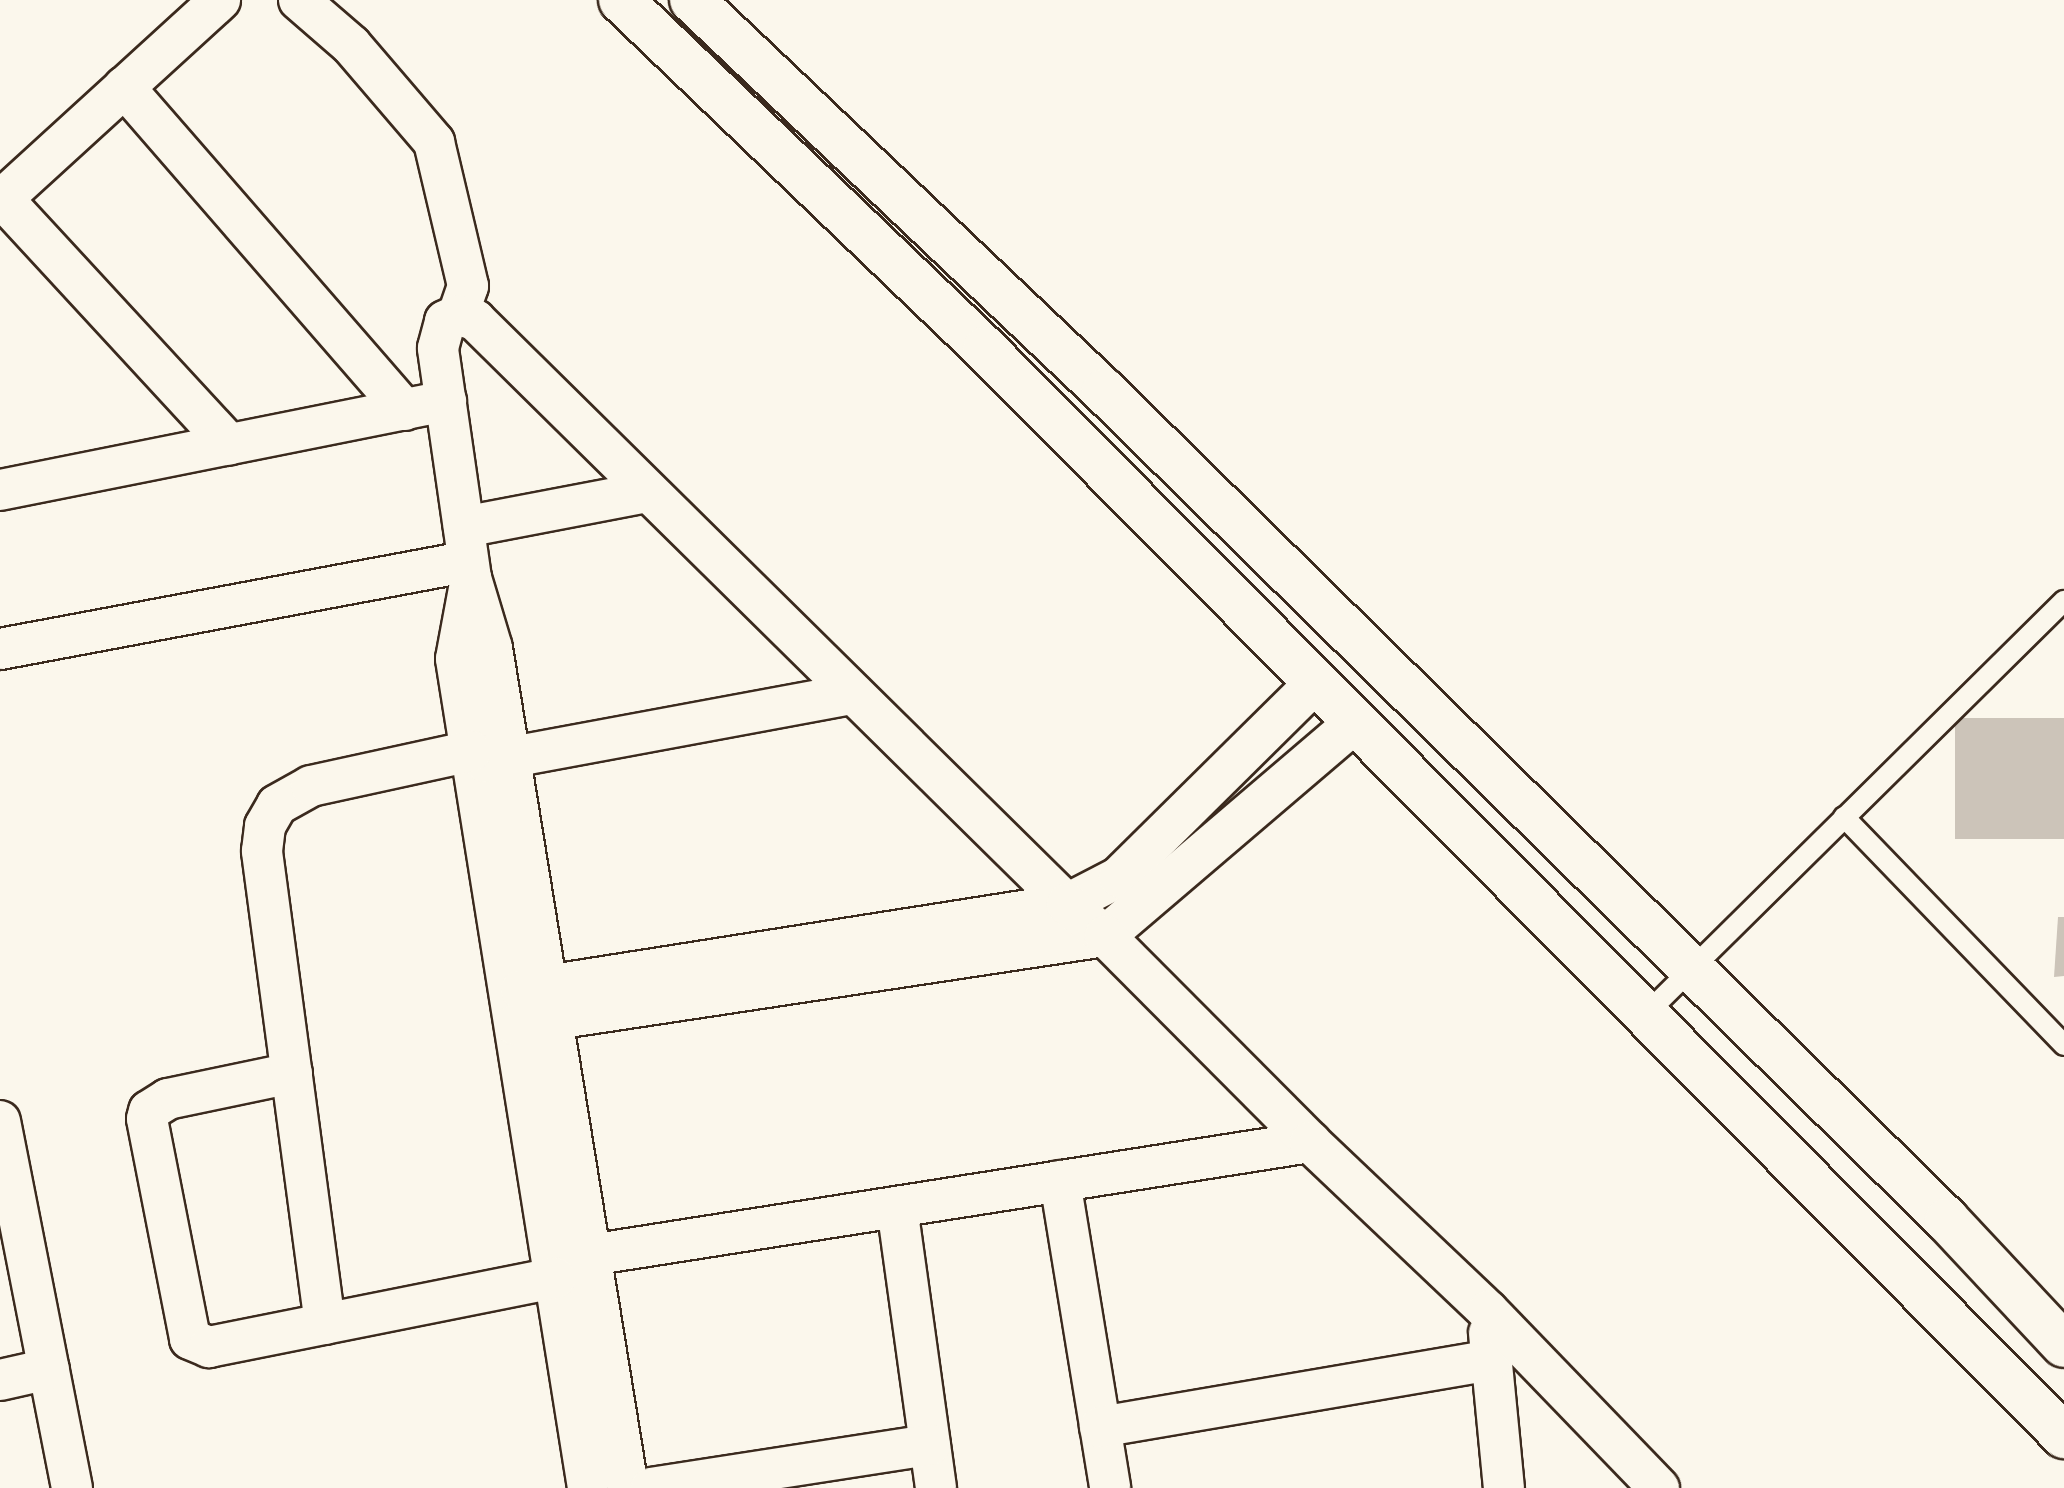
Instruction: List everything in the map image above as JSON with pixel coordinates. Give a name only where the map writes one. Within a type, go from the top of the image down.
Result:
[{"type":"highway","points":[[621,0],[985,349],[2064,1436]]},
{"type":"highway","points":[[692,0],[1104,391],[1947,1220],[2064,1345]]},
{"type":"street","points":[[220,0],[1,198],[229,444]]},
{"type":"street","points":[[299,0],[351,45],[434,142],[468,286],[458,315]]},
{"type":"street","points":[[124,87],[405,410]]},
{"type":"street","points":[[628,1488],[590,1255],[531,1006],[485,758],[456,659],[467,555],[439,334],[445,321],[458,315],[475,320],[1067,904],[1105,936],[1310,1142],[1488,1311],[1659,1488]]},
{"type":"street","points":[[0,490],[446,401]]},
{"type":"street","points":[[0,649],[467,555],[648,492]]},
{"type":"street","points":[[531,1006],[1067,904],[1119,877],[1316,682]]},
{"type":"street","points":[[325,1324],[262,851],[265,826],[277,805],[311,786],[853,694]]},
{"type":"street","points":[[531,1006],[1105,936],[1356,722]]},
{"type":"street","points":[[531,1006],[555,1278],[588,1488]]},
{"type":"street","points":[[292,1073],[168,1099],[149,1111],[147,1119],[190,1339],[209,1347],[555,1278]]},
{"type":"street","points":[[0,1121],[72,1488]]},
{"type":"street","points":[[590,1255],[1310,1142]]},
{"type":"street","points":[[1060,1181],[1110,1488]]},
{"type":"street","points":[[897,1207],[936,1488]]},
{"type":"street","points":[[1488,1311],[1490,1360],[1504,1488]]},
{"type":"street","points":[[1100,1427],[1490,1360]]},
{"type":"street","points":[[0,1380],[49,1369]]},
{"type":"street","points":[[651,1488],[930,1445]]},
{"type":"lane","points":[[1646,1014],[2064,601]]},
{"type":"lane","points":[[1844,817],[2064,1045]]},
{"type":"building","points":[[1955,718],[2064,718],[2064,839],[1955,839]]},
{"type":"building","points":[[2058,917],[2064,917],[2064,976],[2054,977]]}]
